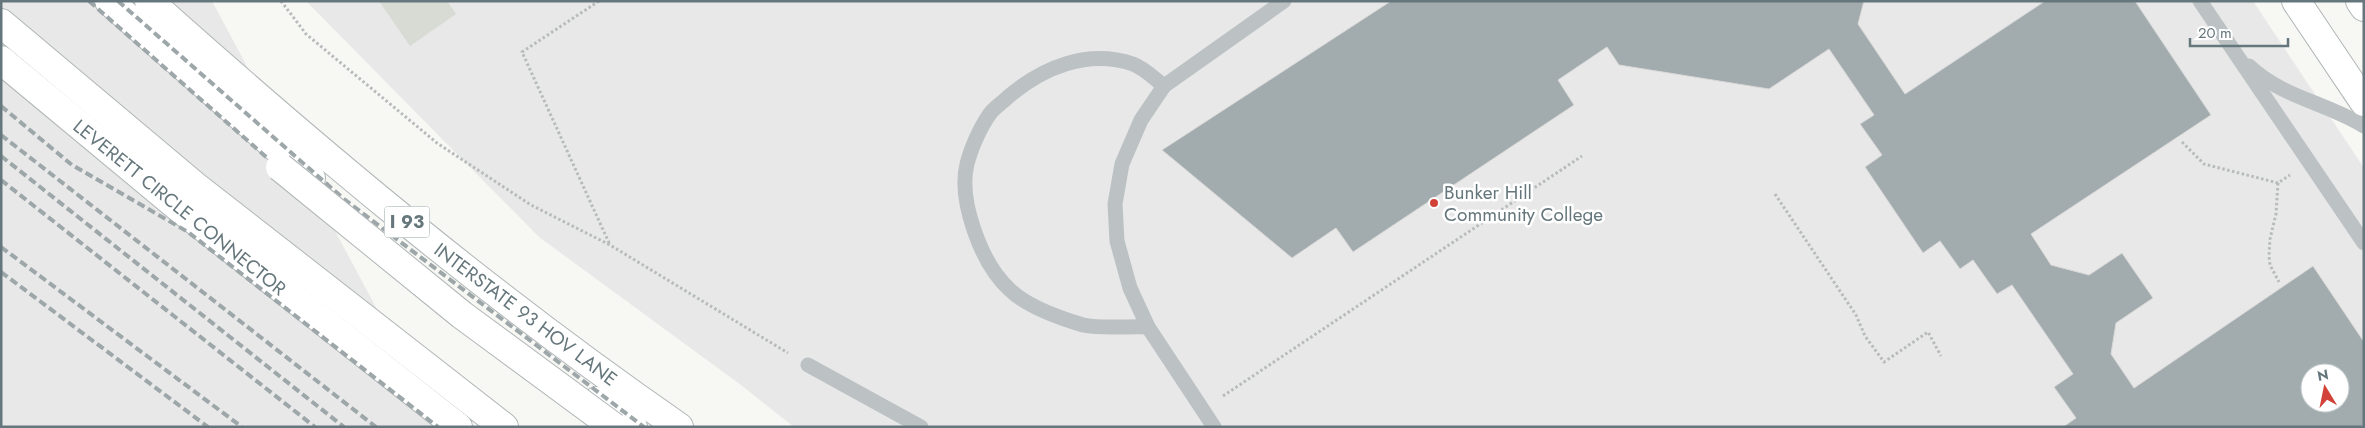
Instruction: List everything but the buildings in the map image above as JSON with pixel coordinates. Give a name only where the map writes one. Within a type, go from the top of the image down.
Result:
[{"type":"main road","name":"I 93","points":[[93,1],[272,160],[354,228],[462,315],[614,427]]},
{"type":"main road","name":"I 93","points":[[109,1],[287,158],[368,226],[469,306],[633,427]]},
{"type":"main road","name":"INTERSTATE 93 HOV LANE","points":[[149,1],[304,138],[485,286],[679,427]]},
{"type":"main road","points":[[2296,1],[2364,102]]},
{"type":"main road","points":[[2360,1],[2364,7]]},
{"type":"main road","name":"LEVERETT CIRCLE CONNECTOR","points":[[1,23],[195,186],[504,427]]},
{"type":"main road","name":"LEVERETT CIRCLE CONNECTOR","points":[[1,60],[178,208],[458,427]]},
{"type":"lane","points":[[1214,427],[1148,327],[1130,288],[1117,241],[1115,204],[1122,164],[1137,129],[1164,86],[1284,1]]},
{"type":"lane","points":[[2200,1],[2364,243]]},
{"type":"lane","points":[[2233,51],[2272,84],[2294,96],[2340,113],[2364,126]]},
{"type":"lane","points":[[1148,327],[1085,325],[1034,306],[1009,289],[994,270],[982,247],[969,216],[965,187],[967,164],[989,114],[1040,73],[1071,62],[1102,58],[1135,65],[1164,86]]},
{"type":"lane","points":[[808,365],[921,427]]},
{"type":"path","points":[[281,1],[306,34],[437,143],[531,205],[610,245],[808,365]]},
{"type":"path","points":[[599,1],[522,52],[610,245]]},
{"type":"path","points":[[2182,142],[2204,164],[2278,183],[2290,175]]},
{"type":"path","points":[[1203,410],[1582,156]]},
{"type":"path","points":[[2278,183],[2276,214],[2268,256],[2270,265],[2279,282]]},
{"type":"path","points":[[1775,194],[1856,315],[1866,336],[1884,362],[1928,332],[1941,356]]},
{"type":"shaded area","points":[[1,1],[212,1],[440,427],[1,427]]},
{"type":"shaded area","name":"Bunker Hill Community College","points":[[306,1],[2253,1],[2364,168],[2364,427],[794,427],[741,385],[539,237]]},
{"type":"shaded area","points":[[379,1],[447,1],[456,14],[410,46]]},
{"type":"railway","points":[[89,1],[331,214],[612,427]]},
{"type":"railway","points":[[118,1],[344,199],[644,427]]},
{"type":"railway","points":[[1,106],[72,165],[188,232],[438,427]]},
{"type":"railway","points":[[1,135],[376,427]]},
{"type":"railway","points":[[1,156],[344,427]]},
{"type":"railway","points":[[1,180],[315,427]]},
{"type":"railway","points":[[1,247],[242,427]]},
{"type":"railway","points":[[1,272],[208,427]]},
{"type":"place","name":"Bunker Hill Community College","points":[[1434,203]]}]
